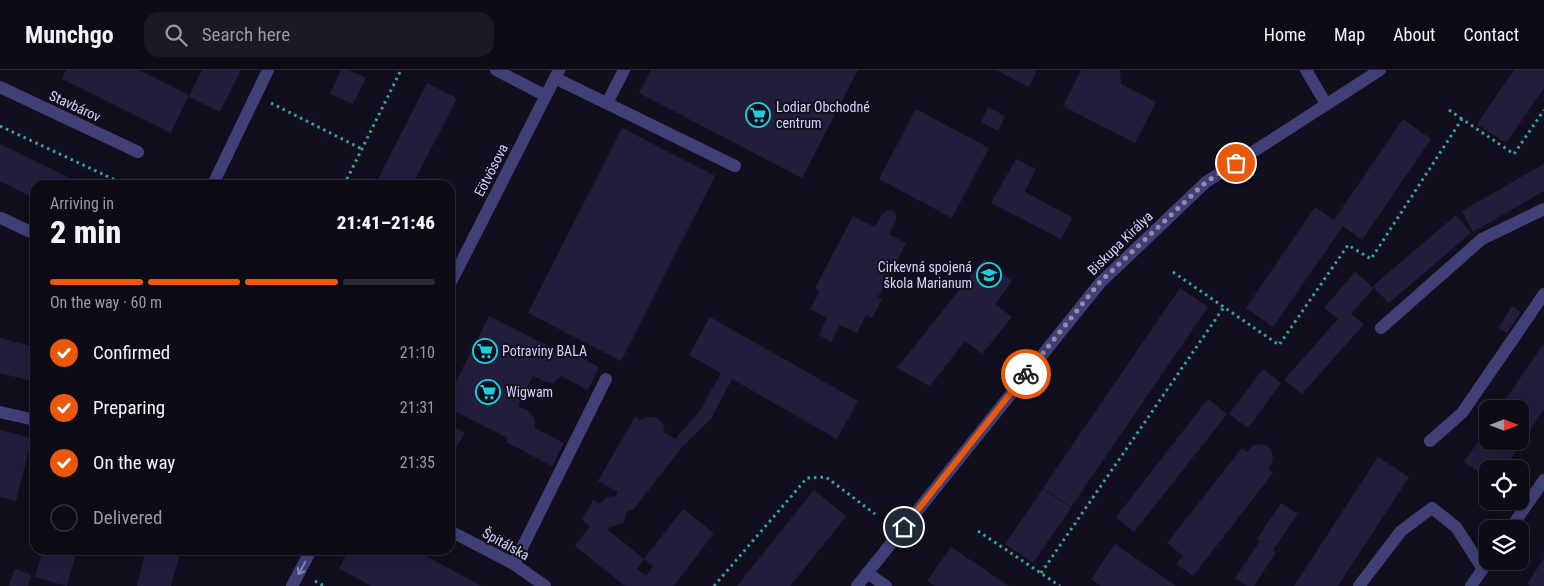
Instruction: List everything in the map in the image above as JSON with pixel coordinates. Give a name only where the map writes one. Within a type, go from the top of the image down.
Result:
[{"type":"street","points":[[215,180],[268,70]]},
{"type":"street","points":[[496,70],[546,96]]},
{"type":"street","points":[[608,103],[624,70]]},
{"type":"street","points":[[1306,70],[1326,104]]},
{"type":"street","name":"Biskupa Királya","points":[[857,586],[1100,282],[1206,182],[1380,70]]},
{"type":"street","points":[[557,74],[608,103],[735,166]]},
{"type":"street","name":"Eötvösova","points":[[455,274],[557,74]]},
{"type":"street","name":"Stavbárov","points":[[0,88],[138,152]]},
{"type":"street","points":[[1381,328],[1482,239],[1544,208]]},
{"type":"street","points":[[0,218],[30,232]]},
{"type":"street","points":[[1430,441],[1462,413],[1544,294]]},
{"type":"street","points":[[514,564],[606,379]]},
{"type":"street","points":[[0,412],[30,419]]},
{"type":"street","points":[[1516,520],[1544,480]]},
{"type":"street","points":[[1359,586],[1401,531],[1432,508],[1456,527],[1468,549],[1479,559]]},
{"type":"street","name":"Špitálska","points":[[455,534],[514,564],[545,586]]},
{"type":"street","points":[[292,586],[308,555]]},
{"type":"street","points":[[1471,586],[1482,570]]},
{"type":"street","points":[[867,573],[886,586]]},
{"type":"path","points":[[346,180],[401,70]]},
{"type":"path","points":[[256,96],[362,148]]},
{"type":"path","points":[[1449,110],[1514,154],[1544,110]]},
{"type":"path","points":[[1173,272],[1279,344],[1348,245],[1371,259],[1462,119]]},
{"type":"path","points":[[0,126],[115,180]]},
{"type":"path","points":[[1041,573],[1224,307]]},
{"type":"path","points":[[714,586],[807,478],[826,476],[875,514]]},
{"type":"path","points":[[978,531],[1060,586]]},
{"type":"path","points":[[314,580],[324,586]]},
{"type":"building","points":[[66,70],[139,70],[189,95],[171,133],[62,79]]},
{"type":"building","points":[[202,70],[241,70],[220,112],[189,97]]},
{"type":"building","points":[[341,70],[348,70],[366,78],[353,104],[330,94]]},
{"type":"building","name":"Lodiar Obchodné centrum","points":[[651,70],[858,70],[802,178],[639,93]]},
{"type":"building","points":[[996,70],[1037,70],[1029,87]]},
{"type":"building","points":[[1081,70],[1120,70],[1121,84],[1156,102],[1135,143],[1063,106]]},
{"type":"building","points":[[1514,70],[1544,70],[1544,88],[1506,143],[1477,124]]},
{"type":"building","points":[[427,83],[457,98],[415,180],[378,180]]},
{"type":"building","points":[[988,107],[1005,116],[998,131],[981,122]]},
{"type":"building","points":[[916,109],[989,148],[952,218],[879,179]]},
{"type":"building","points":[[1403,119],[1431,139],[1362,240],[1343,226],[1273,327],[1246,308],[1315,207],[1334,220]]},
{"type":"building","points":[[622,128],[715,176],[621,361],[528,313]]},
{"type":"building","points":[[0,144],[74,180],[30,180],[30,196],[0,181]]},
{"type":"building","points":[[1016,159],[1036,169],[1025,192],[1073,218],[1061,239],[991,203]]},
{"type":"building","points":[[1544,164],[1544,191],[1473,232],[1462,211]]},
{"type":"building","points":[[887,210],[893,211],[896,214],[896,220],[889,234],[906,243],[878,297],[882,299],[872,318],[866,315],[857,333],[840,325],[831,342],[819,335],[827,318],[810,309],[820,291],[815,288],[853,216],[875,227],[883,213]]},
{"type":"building","points":[[1456,215],[1471,233],[1389,303],[1374,288],[1374,285]]},
{"type":"building","points":[[984,259],[1012,281],[995,304],[1012,317],[982,354],[965,341],[930,386],[897,368]]},
{"type":"building","points":[[1355,272],[1374,288],[1351,314],[1364,324],[1302,394],[1284,380],[1338,319],[1324,308]]},
{"type":"building","points":[[1180,288],[1208,307],[1071,507],[1043,488]]},
{"type":"building","points":[[1512,306],[1521,312],[1507,333],[1498,328]]},
{"type":"building","name":"Wigwam","points":[[489,316],[554,349],[556,345],[599,367],[588,390],[561,376],[554,383],[543,381],[533,376],[518,406],[528,411],[535,419],[535,428],[564,443],[552,466],[506,442],[508,438],[455,412],[455,383]]},
{"type":"building","points":[[710,317],[858,401],[837,439],[732,379],[711,419],[683,446],[633,510],[628,510],[623,523],[610,527],[608,530],[644,559],[683,509],[714,533],[674,586],[625,586],[575,546],[590,526],[582,520],[593,500],[600,504],[607,497],[616,496],[618,492],[598,481],[635,417],[640,420],[655,417],[662,422],[665,429],[663,432],[675,439],[699,412],[721,373],[689,355]],"holes":[[[644,559],[653,566],[646,576],[637,569]]]},
{"type":"building","points":[[0,338],[30,346],[30,381],[0,373]]},
{"type":"building","points":[[1544,343],[1544,409],[1529,432],[1529,400],[1505,400]]},
{"type":"building","points":[[1263,369],[1281,383],[1248,428],[1229,414]]},
{"type":"building","points":[[1208,399],[1227,414],[1134,532],[1116,517]]},
{"type":"building","points":[[455,428],[465,433],[455,450]]},
{"type":"building","points":[[0,430],[30,438],[30,446],[16,501],[0,497]]},
{"type":"building","points":[[1479,440],[1479,450],[1517,450],[1510,460],[1479,460],[1479,472],[1464,462]]},
{"type":"building","points":[[1258,444],[1265,445],[1271,449],[1273,456],[1268,469],[1273,473],[1193,576],[1176,564],[1183,556],[1167,543],[1242,448],[1247,452],[1252,446]]},
{"type":"building","points":[[1378,457],[1409,477],[1338,586],[1294,586]]},
{"type":"building","points":[[1043,489],[1071,508],[1033,563],[1005,544]]},
{"type":"building","points":[[814,490],[846,516],[837,528],[790,586],[737,586]]},
{"type":"building","points":[[1281,503],[1298,514],[1273,550],[1276,552],[1254,586],[1247,586],[1235,578],[1260,541],[1257,539]]},
{"type":"building","points":[[1115,544],[1176,586],[1101,586],[1091,579]]},
{"type":"building","points":[[951,547],[1009,586],[935,586],[927,581]]},
{"type":"building","points":[[42,555],[76,555],[67,586],[35,577]]},
{"type":"building","points":[[145,555],[180,555],[171,586],[137,586]]},
{"type":"building","points":[[346,555],[424,555],[481,586],[371,586],[339,568]]},
{"type":"building","points":[[1544,558],[1544,586],[1530,586],[1527,584]]},
{"type":"building","points":[[14,569],[31,574],[28,586],[9,586]]},
{"type":"way so far","points":[[1026,374],[1100,282],[1206,182],[1236,163]]},
{"type":"place","name":"Lodiar Obchodné centrum","points":[[758,115]]},
{"type":"place","name":"Cirkevná spojená škola Marianum","points":[[989,275]]},
{"type":"place","name":"Potraviny BALA","points":[[485,351]]},
{"type":"place","name":"Wigwam","points":[[488,392]]},
{"type":"route","points":[[904,527],[1026,374]]}]
